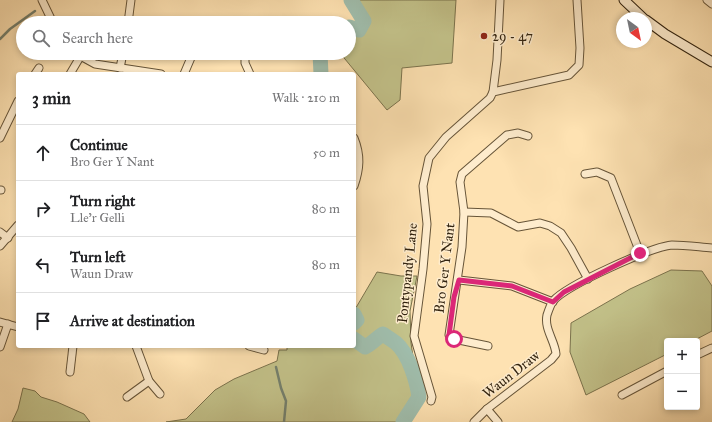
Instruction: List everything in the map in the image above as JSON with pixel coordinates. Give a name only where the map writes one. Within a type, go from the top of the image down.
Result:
[{"type":"main road","points":[[624,0],[637,12]]},
{"type":"main road","points":[[652,24],[665,34],[712,62]]},
{"type":"street","points":[[42,0],[50,16]]},
{"type":"street","points":[[129,16],[131,0]]},
{"type":"street","points":[[500,0],[497,60],[493,92],[569,75],[579,65],[580,48],[577,0]]},
{"type":"street","points":[[707,0],[712,4]]},
{"type":"street","points":[[71,72],[75,60]]},
{"type":"street","points":[[87,60],[95,64],[146,72]]},
{"type":"street","points":[[120,68],[122,60]]},
{"type":"street","points":[[185,72],[190,60]]},
{"type":"street","points":[[245,60],[249,72]]},
{"type":"street","name":"Pontypandy Lane","points":[[431,401],[432,397],[414,336],[423,269],[427,224],[423,186],[429,158],[446,137],[490,98],[493,92]]},
{"type":"street","points":[[0,138],[16,105]]},
{"type":"street","name":"Bro Ger Y Nant","points":[[488,346],[454,339],[449,335],[454,297],[459,280],[464,212],[460,182],[462,174],[506,135],[518,133],[528,136]]},
{"type":"street","points":[[356,145],[359,156],[358,174],[356,180]]},
{"type":"street","points":[[585,174],[597,172],[611,178],[640,253]]},
{"type":"street","points":[[464,212],[491,213],[518,227],[540,223],[550,226],[561,233],[588,279]]},
{"type":"street","points":[[0,246],[16,228]]},
{"type":"street","points":[[0,232],[8,238]]},
{"type":"street","points":[[459,280],[512,286],[553,302],[564,292],[640,253],[672,245],[712,248]]},
{"type":"street","name":"Waun Draw","points":[[474,422],[487,409],[551,360],[556,354],[555,346],[548,332],[547,316],[553,302]]},
{"type":"street","points":[[0,322],[16,327]]},
{"type":"street","points":[[0,347],[8,324]]},
{"type":"street","points":[[70,372],[73,348]]},
{"type":"street","points":[[137,348],[149,381],[160,394]]},
{"type":"street","points":[[256,348],[264,350]]},
{"type":"street","points":[[700,354],[712,348]]},
{"type":"street","points":[[622,395],[664,373]]},
{"type":"street","points":[[127,397],[149,381]]},
{"type":"street","points":[[487,409],[498,422]]},
{"type":"shaded area","points":[[351,0],[456,0],[452,63],[402,68],[400,100],[387,110],[346,60],[356,60],[356,29],[359,30],[364,21]]},
{"type":"shaded area","points":[[671,270],[702,271],[712,286],[712,331],[699,338],[664,338],[664,356],[586,395],[570,352],[571,323],[630,289]]},
{"type":"shaded area","points":[[377,272],[401,276],[417,276],[410,311],[411,343],[419,397],[403,422],[166,422],[186,419],[215,390],[234,379],[277,361],[279,350],[287,350],[287,348],[356,348],[356,308]]},
{"type":"shaded area","points":[[23,388],[35,391],[41,397],[57,402],[84,414],[90,422],[12,422],[18,409]]},
{"type":"waterway","points":[[351,0],[364,21],[359,30],[356,29]]},
{"type":"waterway","points":[[28,16],[35,11]]},
{"type":"waterway","points":[[0,39],[16,25]]},
{"type":"waterway","points":[[320,60],[321,72]]},
{"type":"waterway","points":[[356,340],[365,347],[383,334],[396,343],[405,354],[414,376],[419,397],[403,422]]},
{"type":"waterway","points":[[276,367],[286,401],[284,422]]},
{"type":"place","name":"29 - 47","points":[[484,36]]},
{"type":"route","points":[[454,339],[449,335],[454,297],[459,280],[512,286],[553,302],[564,292],[640,253]]}]
